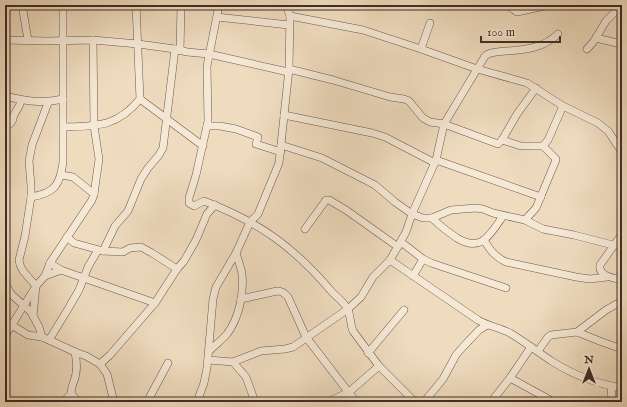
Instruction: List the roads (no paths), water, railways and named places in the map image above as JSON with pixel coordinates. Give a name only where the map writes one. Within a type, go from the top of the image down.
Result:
[{"type":"street","points":[[22,5],[28,40]]},
{"type":"street","points":[[31,197],[42,195],[52,190],[57,185],[61,175],[64,127],[63,5]]},
{"type":"street","points":[[64,127],[107,124],[120,118],[140,99],[136,5]]},
{"type":"street","points":[[49,340],[68,309],[88,267],[101,250],[115,226],[128,211],[141,179],[161,152],[164,143],[178,50],[181,5]]},
{"type":"street","points":[[218,5],[207,66],[207,126],[189,203],[194,206],[204,201],[215,205],[250,222],[277,238],[292,250],[315,272],[348,309],[350,325],[368,353],[415,402]]},
{"type":"street","points":[[197,402],[204,382],[208,360],[213,299],[216,287],[236,253],[250,222],[258,214],[279,163],[288,71],[290,16],[286,5]]},
{"type":"street","points":[[506,5],[517,12],[540,7]]},
{"type":"street","points":[[586,50],[596,38],[606,21],[622,5]]},
{"type":"street","points":[[290,16],[363,30],[477,69],[527,83],[563,106],[598,123],[608,131],[622,152]]},
{"type":"street","points":[[217,17],[289,25]]},
{"type":"street","points":[[421,49],[430,23]]},
{"type":"street","points":[[208,360],[232,362],[260,351],[293,347],[348,309],[361,297],[373,276],[390,260],[400,244],[436,161],[444,124],[477,69],[488,54],[533,48],[552,39],[558,34]]},
{"type":"street","points":[[596,38],[622,43]]},
{"type":"street","points":[[5,40],[93,40],[138,44],[209,54],[333,80],[404,99],[412,104],[423,118],[430,122],[444,124],[496,144],[500,143],[517,114],[536,88]]},
{"type":"street","points":[[5,336],[36,286],[45,276],[50,263],[92,200],[94,194],[99,159],[94,126],[93,40]]},
{"type":"street","points":[[5,96],[21,100],[48,103],[63,99]]},
{"type":"street","points":[[140,99],[203,146]]},
{"type":"street","points":[[5,125],[8,125],[13,121],[15,114],[20,107],[21,100]]},
{"type":"street","points":[[33,316],[36,286],[23,272],[19,260],[31,197],[29,161],[33,140],[48,103]]},
{"type":"street","points":[[542,146],[548,140],[563,106]]},
{"type":"street","points":[[284,115],[385,137],[436,161],[541,197]]},
{"type":"street","points":[[207,126],[220,126],[236,129],[258,137],[256,144],[322,158],[375,185],[412,214],[423,218],[432,218],[451,210],[483,208],[503,216],[525,220],[543,229],[613,245]]},
{"type":"street","points":[[502,140],[521,146],[542,146],[556,159],[536,208],[525,220]]},
{"type":"street","points":[[61,175],[72,177],[94,194]]},
{"type":"street","points":[[305,228],[326,200],[329,200],[423,259],[438,266],[506,288]]},
{"type":"street","points":[[204,201],[207,214]]},
{"type":"street","points":[[100,364],[110,355],[155,303],[177,269],[184,261],[196,240],[207,214],[215,205]]},
{"type":"street","points":[[432,218],[447,231],[468,244],[478,244],[493,231],[503,216]]},
{"type":"street","points":[[622,235],[613,245],[599,268],[601,272],[607,276],[622,280]]},
{"type":"street","points":[[67,237],[74,243],[101,250],[123,252],[130,248],[141,247],[177,269]]},
{"type":"street","points":[[484,240],[497,258],[506,262],[590,279],[607,276]]},
{"type":"street","points":[[209,351],[227,334],[234,321],[241,299],[242,273],[236,253]]},
{"type":"street","points":[[413,276],[423,259]]},
{"type":"street","points":[[390,260],[478,320],[509,333],[554,362],[574,373],[597,382],[622,388]]},
{"type":"street","points":[[50,263],[61,270],[155,303]]},
{"type":"street","points":[[45,276],[61,270]]},
{"type":"street","points":[[5,283],[11,294],[24,305],[33,316],[42,337]]},
{"type":"street","points":[[241,299],[277,291],[284,293],[288,297],[306,337],[356,402]]},
{"type":"street","points":[[577,332],[606,310],[622,301]]},
{"type":"street","points":[[368,353],[404,310]]},
{"type":"street","points":[[478,320],[479,330]]},
{"type":"street","points":[[5,321],[28,335],[42,337],[86,356],[100,364],[107,374],[114,402]]},
{"type":"street","points":[[424,402],[443,379],[456,355],[479,330],[487,325]]},
{"type":"street","points":[[538,351],[551,335],[577,332],[622,349]]},
{"type":"street","points":[[491,402],[510,378],[531,347]]},
{"type":"street","points":[[63,402],[71,394],[78,364],[75,352]]},
{"type":"street","points":[[78,364],[86,356]]},
{"type":"street","points":[[232,362],[246,377],[255,402]]},
{"type":"street","points":[[147,402],[168,363]]},
{"type":"street","points":[[328,402],[349,392],[379,366]]},
{"type":"street","points":[[510,378],[554,402]]},
{"type":"street","points":[[611,386],[612,402]]},
{"type":"street","points":[[71,394],[80,402]]}]
